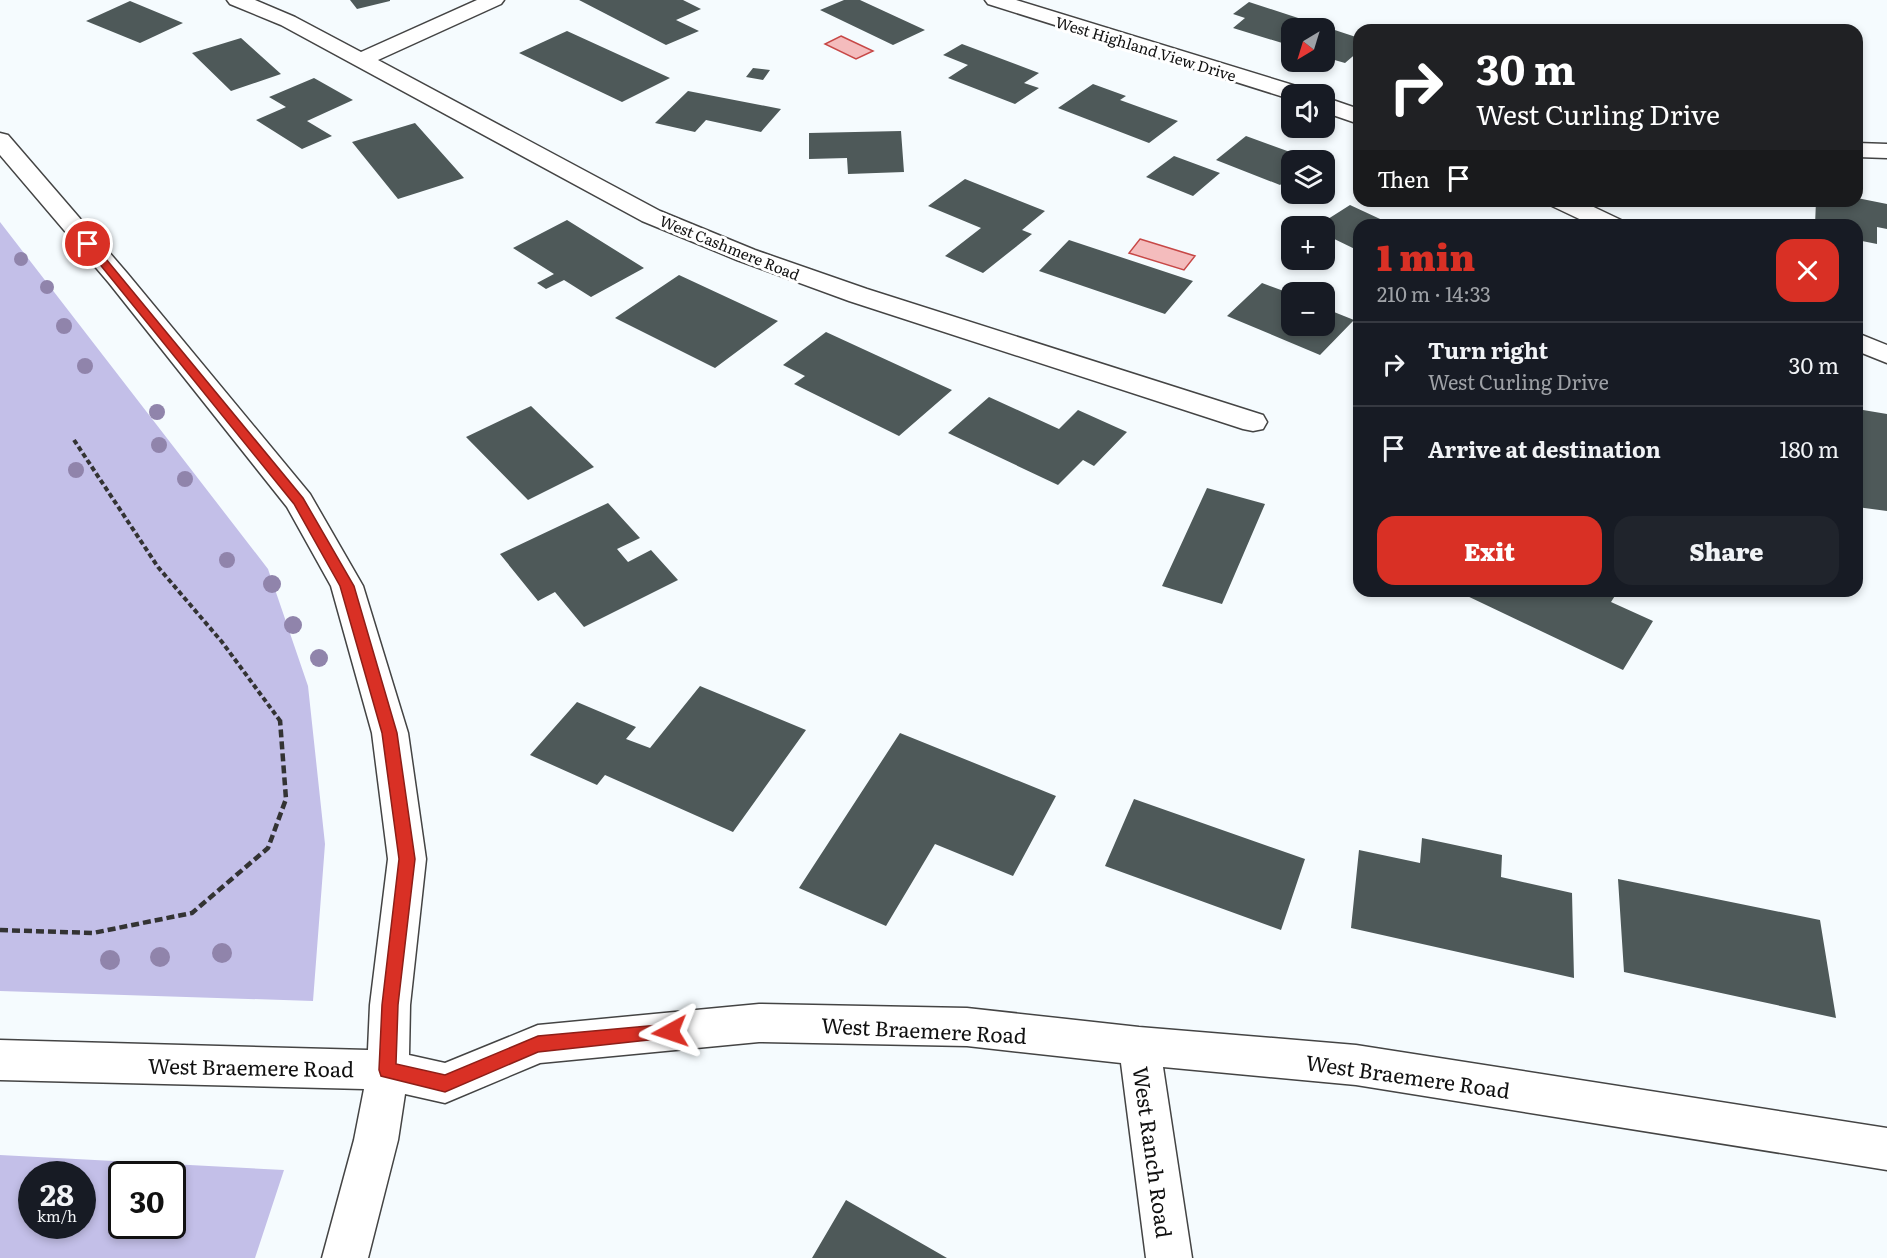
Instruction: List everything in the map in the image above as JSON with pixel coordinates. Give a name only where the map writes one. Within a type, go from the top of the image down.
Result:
[{"type":"street","name":"West Cashmere Road","points":[[237,0],[288,21],[651,216],[746,255],[858,295],[1253,422]]},
{"type":"street","points":[[361,60],[494,0]]},
{"type":"street","name":"West Highland View Drive","points":[[995,0],[1281,89]]},
{"type":"street","points":[[1335,108],[1353,115]]},
{"type":"street","points":[[0,140],[118,278],[299,501],[347,586],[390,733],[407,859],[390,1005],[388,1070],[376,1140],[345,1258]]},
{"type":"street","points":[[1863,150],[1887,151]]},
{"type":"street","points":[[1581,207],[1604,214]]},
{"type":"street","points":[[1863,344],[1887,355]]},
{"type":"street","name":"West Braemere Road","points":[[0,1060],[388,1070],[445,1083],[538,1044],[759,1023],[967,1027],[1138,1046],[1356,1065],[1887,1149]]},
{"type":"street","name":"West Ranch Road","points":[[1138,1046],[1169,1258]]},
{"type":"path","points":[[0,930],[93,933],[192,913],[268,848],[286,799],[281,722],[222,642],[158,567],[74,440]]},
{"type":"shaded area","points":[[841,36],[873,51],[856,59],[825,44]]},
{"type":"shaded area","points":[[0,222],[268,569],[308,686],[325,844],[313,1001],[0,991]]},
{"type":"shaded area","points":[[1140,239],[1195,256],[1184,270],[1129,253]]},
{"type":"shaded area","points":[[0,1155],[114,1161],[108,1161],[108,1239],[186,1239],[186,1165],[284,1170],[255,1258],[0,1258]]},
{"type":"building","points":[[350,0],[390,0],[390,1],[357,9]]},
{"type":"building","points":[[579,0],[683,0],[701,9],[676,20],[699,31],[666,45]]},
{"type":"building","points":[[844,0],[860,0],[925,30],[893,45],[820,10]]},
{"type":"building","points":[[130,1],[183,23],[140,43],[86,21]]},
{"type":"building","points":[[1249,2],[1298,18],[1281,18],[1281,43],[1233,28],[1245,18],[1233,14]]},
{"type":"building","points":[[1335,30],[1353,36],[1353,56],[1345,63],[1335,60]]},
{"type":"building","points":[[567,31],[670,78],[622,102],[519,53]]},
{"type":"building","points":[[241,38],[281,74],[231,91],[192,53]]},
{"type":"building","points":[[962,44],[1039,73],[1024,83],[1039,88],[1015,104],[948,78],[968,65],[943,55]]},
{"type":"building","points":[[753,68],[770,70],[763,80],[746,77]]},
{"type":"building","points":[[314,78],[353,100],[307,121],[332,136],[302,149],[256,120],[286,107],[269,97]]},
{"type":"building","points":[[1093,84],[1126,96],[1120,100],[1178,121],[1149,143],[1058,108]]},
{"type":"building","points":[[688,91],[781,109],[761,132],[706,120],[695,132],[655,123]]},
{"type":"building","points":[[415,123],[464,178],[398,199],[352,142]]},
{"type":"building","points":[[901,131],[904,172],[848,174],[847,158],[809,159],[809,133]]},
{"type":"building","points":[[1246,136],[1284,150],[1281,150],[1281,184],[1280,185],[1216,160]]},
{"type":"building","points":[[1174,156],[1220,173],[1193,196],[1146,177]]},
{"type":"building","points":[[965,179],[1045,211],[1022,230],[1032,234],[983,273],[945,256],[981,228],[928,206]]},
{"type":"building","points":[[1863,199],[1887,204],[1887,229],[1877,227],[1877,244],[1863,241],[1863,219],[1815,219],[1816,207],[1863,207]]},
{"type":"building","points":[[1350,205],[1380,219],[1353,219],[1353,248],[1335,239],[1335,216],[1333,216]]},
{"type":"building","points":[[567,220],[644,268],[591,297],[564,280],[546,289],[537,283],[554,274],[513,248]]},
{"type":"building","points":[[1069,240],[1193,281],[1165,314],[1039,271]]},
{"type":"building","points":[[679,275],[778,321],[715,368],[615,318]]},
{"type":"building","points":[[1262,283],[1281,290],[1281,336],[1335,336],[1335,312],[1353,320],[1320,355],[1227,316]]},
{"type":"building","points":[[826,332],[952,390],[899,436],[794,384],[805,376],[783,365]]},
{"type":"building","points":[[989,397],[1059,429],[1078,410],[1127,432],[1094,466],[1083,460],[1058,485],[948,433]]},
{"type":"building","points":[[531,406],[594,467],[528,500],[466,437]]},
{"type":"building","points":[[1863,410],[1887,414],[1887,511],[1863,508]]},
{"type":"building","points":[[1207,488],[1265,504],[1222,604],[1162,586]]},
{"type":"building","points":[[608,503],[640,538],[617,549],[628,562],[651,550],[678,580],[584,627],[555,592],[538,601],[500,554]]},
{"type":"building","points":[[1469,597],[1614,597],[1611,602],[1653,621],[1623,670]]},
{"type":"building","points":[[700,686],[806,730],[733,832],[605,775],[597,785],[530,755],[577,702],[636,727],[626,739],[650,748]]},
{"type":"building","points":[[900,733],[1056,796],[1013,876],[935,844],[886,926],[799,888]]},
{"type":"building","points":[[1134,799],[1305,859],[1281,930],[1105,866]]},
{"type":"building","points":[[1422,838],[1502,855],[1501,877],[1572,893],[1574,978],[1351,928],[1359,850],[1420,863]]},
{"type":"building","points":[[1618,879],[1820,920],[1836,1018],[1624,972]]},
{"type":"building","points":[[846,1200],[947,1258],[812,1258]]},
{"type":"route","points":[[88,244],[299,501],[347,586],[390,733],[407,859],[390,1005],[388,1070],[445,1083],[538,1044],[670,1032]]}]
